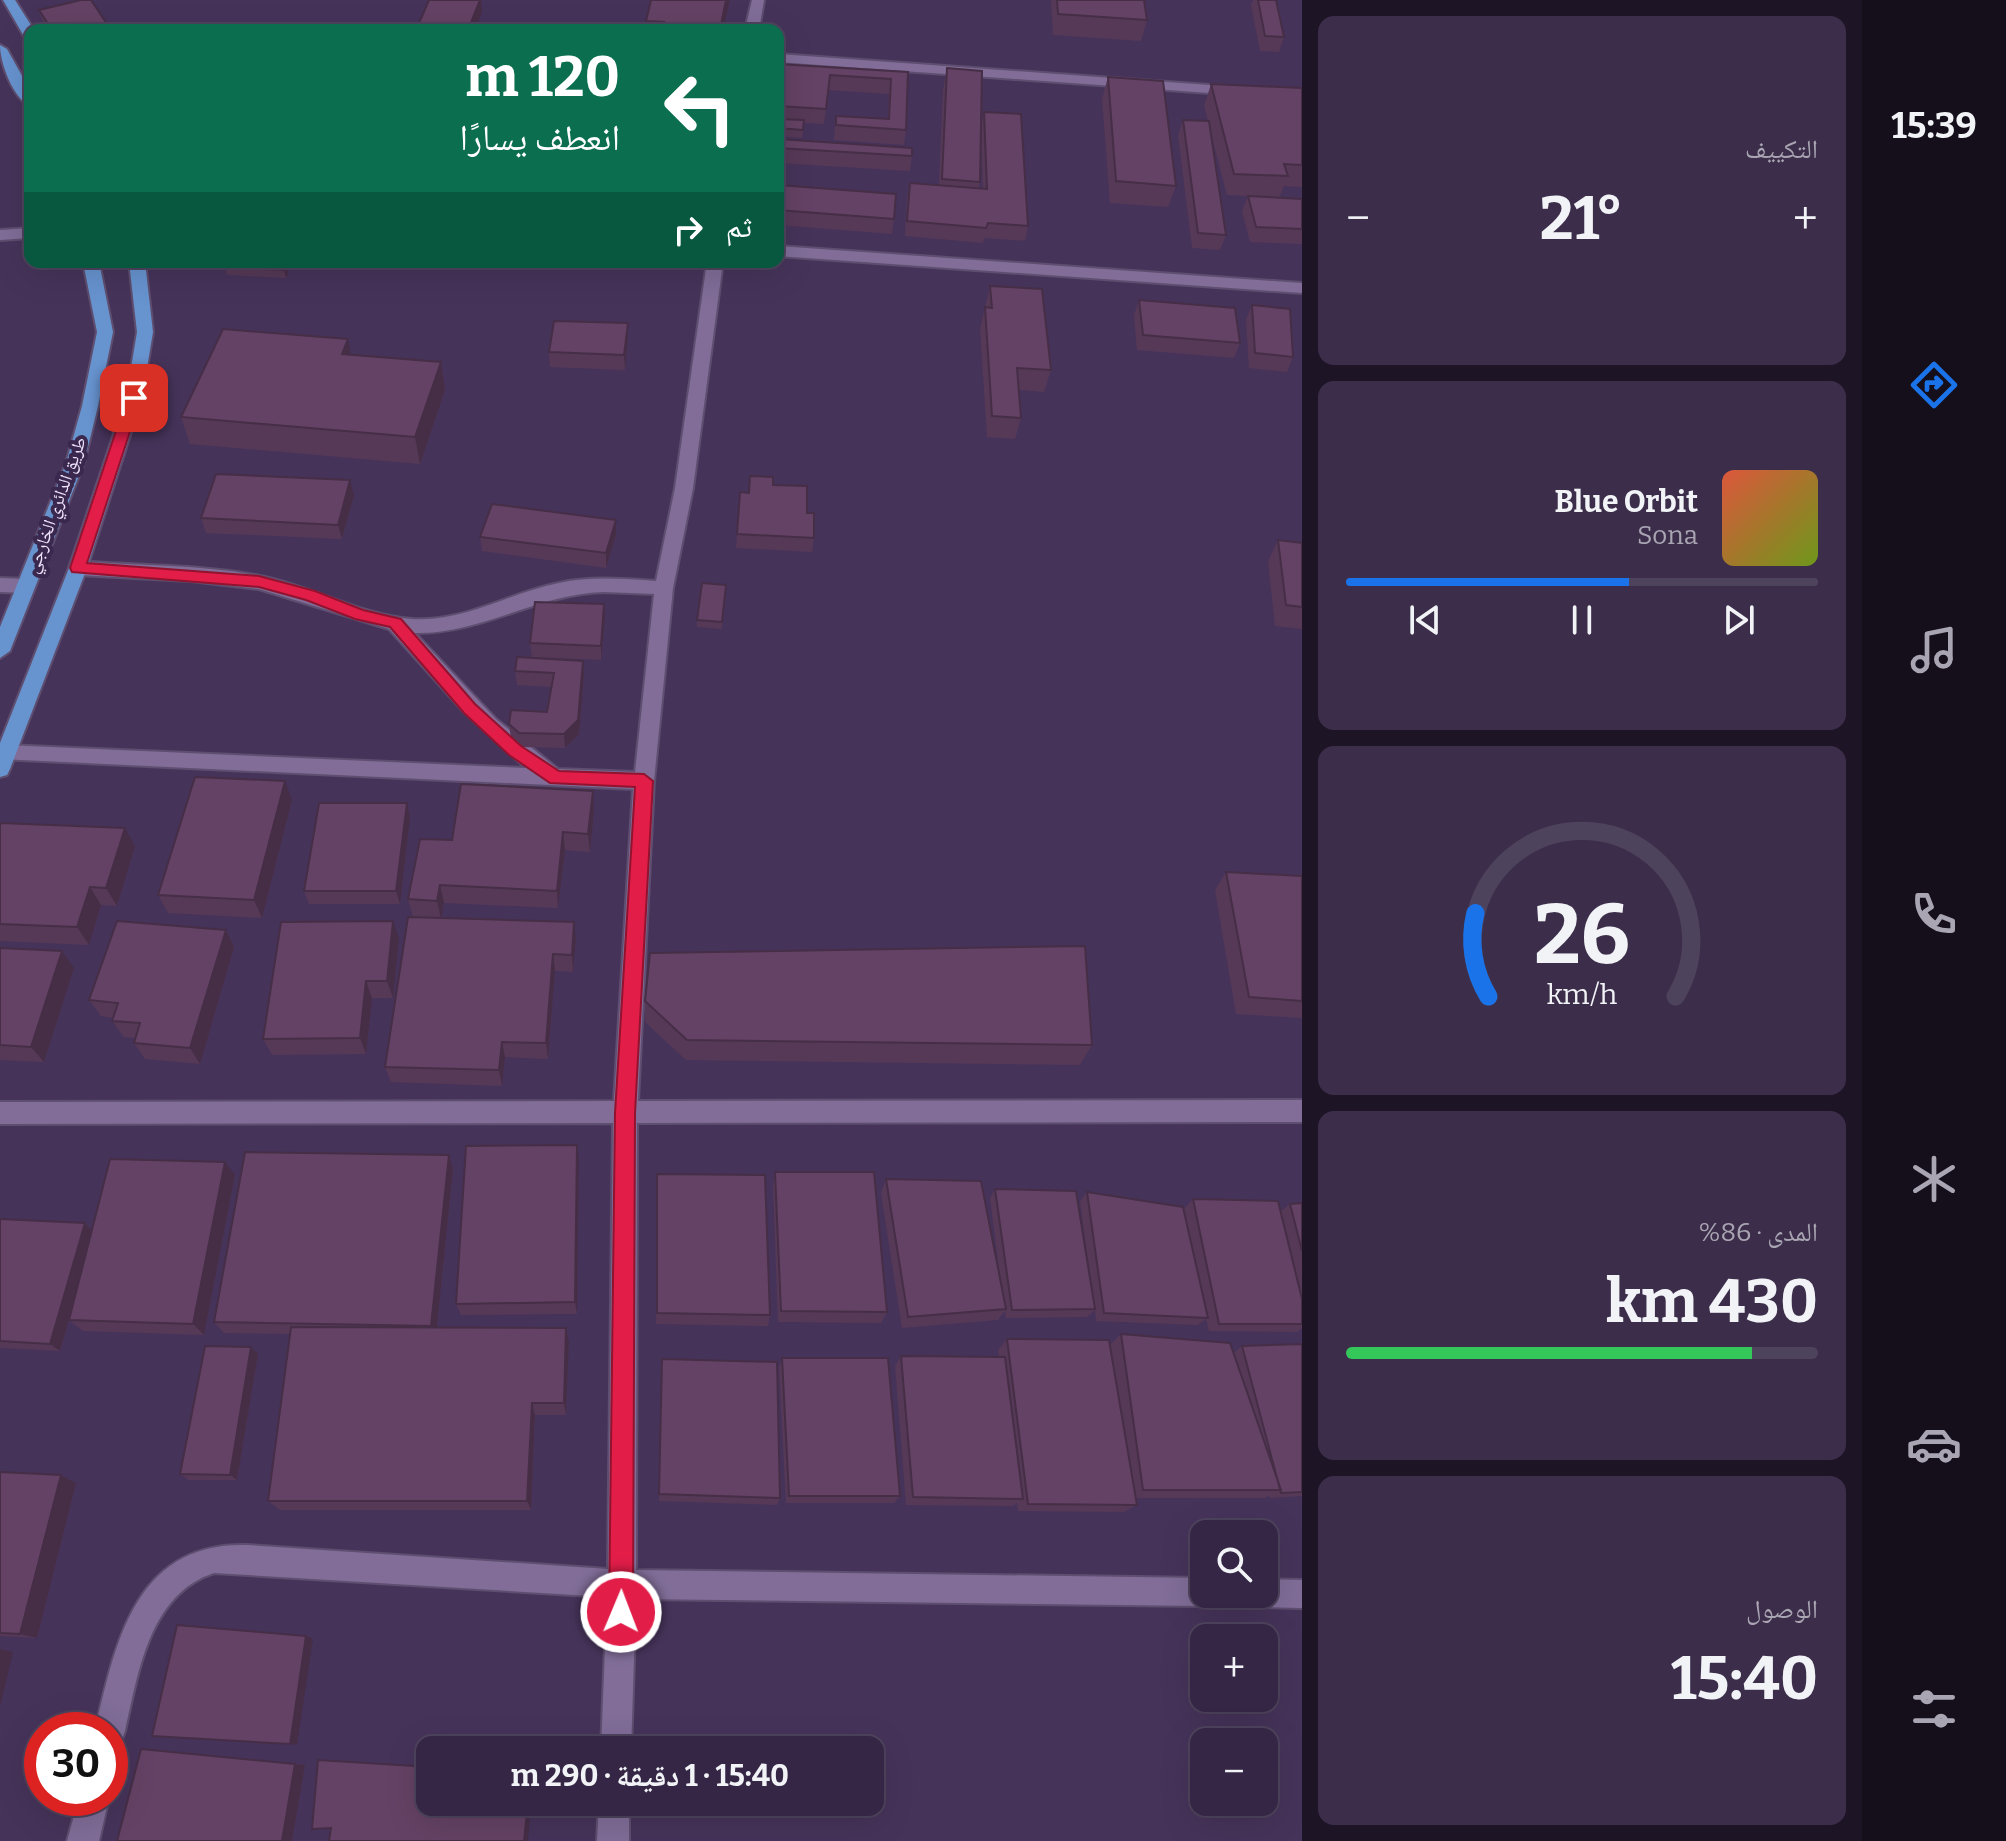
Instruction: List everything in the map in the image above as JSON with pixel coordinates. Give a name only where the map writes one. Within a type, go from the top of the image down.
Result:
[{"type":"main road","points":[[9,0],[24,25]]},
{"type":"main road","points":[[0,49],[24,91]]},
{"type":"main road","name":"طريق الدائري الخارجي","points":[[0,651],[75,463],[96,377],[105,332],[92,268]]},
{"type":"main road","name":"طريق الدائري الخارجي","points":[[3,761],[78,568],[134,398],[145,332],[138,268]]},
{"type":"street","points":[[753,24],[758,0]]},
{"type":"street","points":[[784,58],[1254,92]]},
{"type":"street","points":[[0,235],[24,233]]},
{"type":"street","points":[[784,251],[1302,288]]},
{"type":"street","points":[[617,1736],[622,1584],[625,1113],[644,781],[664,588],[684,488],[714,268]]},
{"type":"street","points":[[78,568],[259,582],[310,595],[360,615],[395,623],[434,626],[461,621],[545,593],[584,585],[664,588]]},
{"type":"street","points":[[0,585],[26,586]]},
{"type":"street","points":[[395,623],[469,708],[515,750],[556,778]]},
{"type":"street","points":[[3,761],[644,781]]},
{"type":"street","points":[[0,1113],[1302,1111]]},
{"type":"street","points":[[115,1712],[142,1618],[178,1575],[212,1560],[247,1559],[622,1584],[1190,1592]]},
{"type":"street","points":[[1278,1593],[1302,1594]]},
{"type":"street","points":[[83,1841],[89,1816]]},
{"type":"street","points":[[613,1841],[614,1816]]},
{"type":"building","points":[[91,0],[107,24],[48,24],[39,10]]},
{"type":"building","points":[[429,0],[480,0],[470,24],[419,24]]},
{"type":"building","points":[[651,0],[726,0],[721,24],[646,21]]},
{"type":"building","points":[[1057,0],[1144,0],[1147,20],[1058,14]]},
{"type":"building","points":[[1258,0],[1276,0],[1284,37],[1265,36]]},
{"type":"building","points":[[784,64],[908,72],[906,130],[836,125],[836,116],[889,119],[891,79],[830,75],[826,109],[784,106]]},
{"type":"building","points":[[947,68],[982,71],[980,182],[942,179]]},
{"type":"building","points":[[1108,77],[1163,81],[1176,186],[1116,181]]},
{"type":"building","points":[[1211,84],[1302,88],[1302,165],[1284,164],[1288,176],[1234,174]]},
{"type":"building","points":[[984,112],[1021,114],[1028,226],[988,223],[986,228],[907,221],[910,183],[987,189]]},
{"type":"building","points":[[784,119],[804,120],[803,130],[784,128]]},
{"type":"building","points":[[1183,120],[1209,121],[1226,235],[1198,233]]},
{"type":"building","points":[[784,139],[912,148],[912,156],[784,148]]},
{"type":"building","points":[[784,185],[896,194],[894,219],[784,210]]},
{"type":"building","points":[[1248,196],[1302,199],[1302,229],[1256,227]]},
{"type":"building","points":[[245,268],[285,268],[284,270]]},
{"type":"building","points":[[990,286],[1042,289],[1051,370],[1017,368],[1021,418],[992,416],[985,307],[992,308]]},
{"type":"building","points":[[1139,300],[1235,308],[1240,343],[1143,335]]},
{"type":"building","points":[[1252,305],[1290,309],[1293,357],[1255,353]]},
{"type":"building","points":[[554,321],[628,323],[624,355],[549,352]]},
{"type":"building","points":[[223,329],[348,339],[342,354],[441,362],[415,437],[181,417]]},
{"type":"building","points":[[216,474],[350,480],[338,525],[201,518]]},
{"type":"building","points":[[750,476],[773,477],[773,485],[807,486],[807,513],[814,513],[814,538],[737,534],[740,492],[749,493]]},
{"type":"building","points":[[492,504],[616,520],[606,553],[480,537]]},
{"type":"building","points":[[1278,540],[1302,543],[1302,607],[1286,605]]},
{"type":"building","points":[[702,583],[726,585],[722,622],[697,620]]},
{"type":"building","points":[[535,602],[604,604],[601,646],[530,643]]},
{"type":"building","points":[[517,657],[583,661],[578,720],[564,734],[519,733],[509,724],[511,710],[547,712],[554,673],[515,671]]},
{"type":"building","points":[[195,777],[285,781],[254,900],[158,895]]},
{"type":"building","points":[[461,784],[593,791],[588,834],[563,832],[557,891],[440,885],[437,901],[408,899],[420,839],[452,840]]},
{"type":"building","points":[[319,803],[407,803],[396,891],[304,891]]},
{"type":"building","points":[[0,823],[125,828],[106,888],[90,887],[77,927],[0,924]]},
{"type":"building","points":[[1226,872],[1302,876],[1302,1001],[1249,997]]},
{"type":"building","points":[[408,917],[574,922],[572,955],[553,954],[546,1043],[502,1042],[499,1070],[385,1067]]},
{"type":"building","points":[[117,921],[226,930],[190,1048],[134,1043],[140,1023],[112,1021],[118,1003],[89,1000]]},
{"type":"building","points":[[393,921],[387,981],[366,981],[360,1038],[263,1039],[281,922]]},
{"type":"building","points":[[1085,946],[1092,1045],[687,1040],[645,1001],[650,953]]},
{"type":"building","points":[[0,948],[62,951],[31,1047],[0,1045]]},
{"type":"building","points":[[577,1145],[575,1302],[456,1304],[466,1146]]},
{"type":"building","points":[[245,1152],[449,1155],[431,1326],[214,1322]]},
{"type":"building","points":[[110,1159],[225,1162],[193,1324],[69,1320]]},
{"type":"building","points":[[775,1172],[874,1172],[887,1312],[781,1311]]},
{"type":"building","points":[[657,1174],[765,1175],[770,1315],[657,1313]]},
{"type":"building","points":[[886,1179],[981,1181],[1006,1309],[908,1317]]},
{"type":"building","points":[[995,1189],[1076,1191],[1095,1309],[1012,1310]]},
{"type":"building","points":[[1087,1192],[1183,1207],[1208,1318],[1104,1313]]},
{"type":"building","points":[[1193,1199],[1278,1201],[1302,1299],[1302,1324],[1219,1324]]},
{"type":"building","points":[[1302,1203],[1302,1251],[1290,1204]]},
{"type":"building","points":[[0,1219],[85,1223],[50,1344],[0,1341]]},
{"type":"building","points":[[291,1327],[566,1328],[564,1403],[532,1403],[527,1501],[268,1501]]},
{"type":"building","points":[[1121,1334],[1230,1343],[1281,1490],[1143,1490]]},
{"type":"building","points":[[1007,1339],[1109,1340],[1137,1505],[1028,1504]]},
{"type":"building","points":[[1302,1344],[1302,1492],[1281,1493],[1242,1346]]},
{"type":"building","points":[[205,1346],[251,1347],[230,1475],[180,1474]]},
{"type":"building","points":[[901,1356],[1005,1357],[1023,1499],[913,1497]]},
{"type":"building","points":[[782,1358],[888,1358],[900,1496],[789,1496]]},
{"type":"building","points":[[662,1359],[777,1362],[780,1498],[659,1494]]},
{"type":"building","points":[[0,1472],[61,1475],[20,1634],[0,1633]]},
{"type":"building","points":[[177,1625],[306,1636],[290,1744],[152,1736]]},
{"type":"building","points":[[141,1749],[295,1764],[282,1841],[117,1841],[124,1816],[128,1816],[128,1799]]},
{"type":"building","points":[[318,1760],[416,1766],[416,1816],[527,1816],[524,1841],[329,1841],[331,1828],[312,1829]]},
{"type":"route","points":[[134,398],[78,568],[259,582],[310,595],[360,615],[395,623],[469,708],[515,750],[556,778],[644,781],[625,1113],[621,1612]]}]
